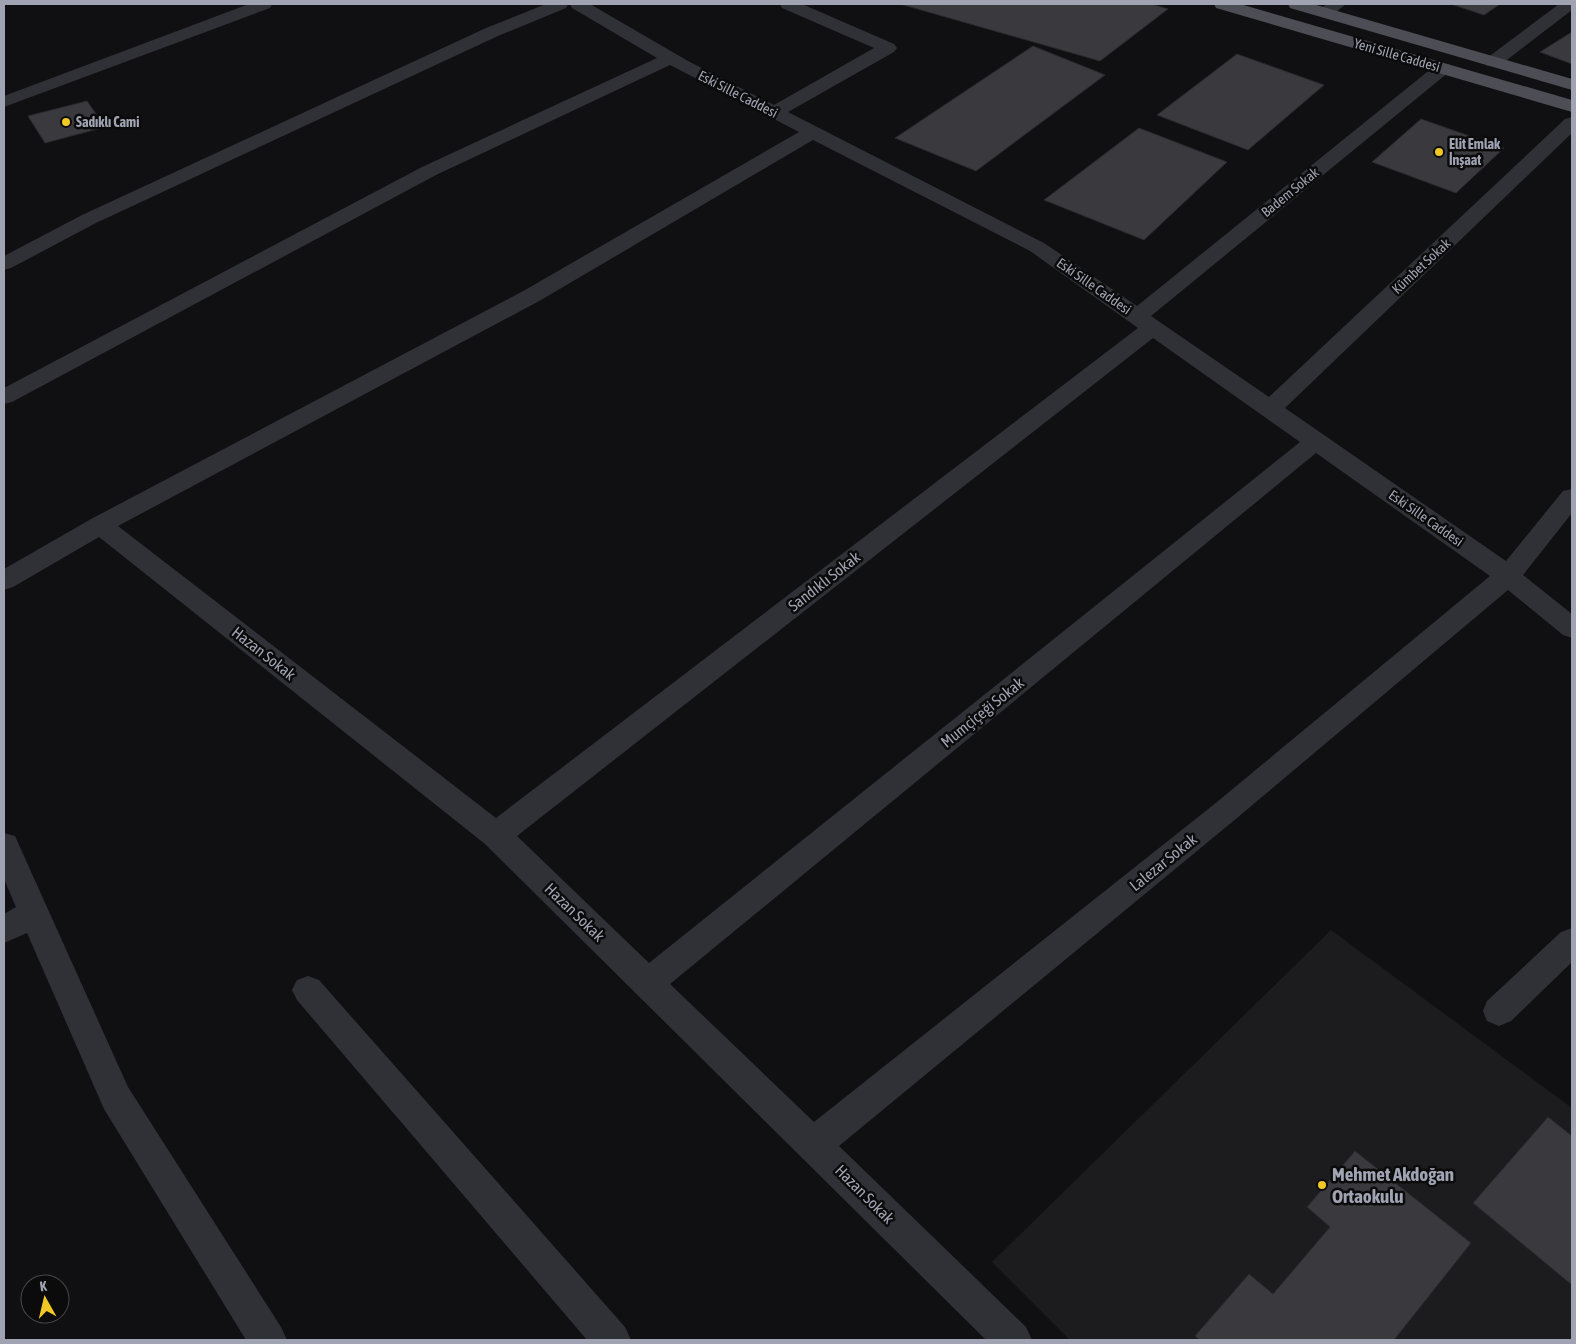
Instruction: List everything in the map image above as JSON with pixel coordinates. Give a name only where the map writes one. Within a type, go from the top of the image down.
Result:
[{"type":"main road","name":"Yeni Sille Caddesi","points":[[1222,4],[1572,106]]},
{"type":"main road","name":"Yeni Sille Caddesi","points":[[1296,4],[1332,8],[1493,62],[1572,85]]},
{"type":"street","points":[[4,102],[264,4]]},
{"type":"street","points":[[4,264],[89,219],[492,32],[560,4]]},
{"type":"street","name":"Eski Sille Caddesi","points":[[578,4],[671,58],[1037,247],[1508,576],[1572,628]]},
{"type":"street","points":[[774,112],[888,48],[788,4]]},
{"type":"street","points":[[1493,62],[1569,4]]},
{"type":"street","points":[[4,397],[429,170],[671,58]]},
{"type":"street","name":"Badem Sokak","points":[[1145,322],[1443,68]]},
{"type":"street","name":"Kümbet Sokak","points":[[1270,409],[1572,123]]},
{"type":"street","points":[[4,582],[100,525],[533,295],[813,132]]},
{"type":"street","name":"Sandıklı Sokak","points":[[496,835],[1145,322]]},
{"type":"street","name":"Mumçiçeği Sokak","points":[[648,983],[1316,441]]},
{"type":"street","name":"Lalezar Sokak","points":[[814,1144],[1219,817],[1508,576],[1572,497]]},
{"type":"street","name":"Hazan Sokak","points":[[100,525],[496,835],[814,1144],[1012,1340]]},
{"type":"street","points":[[4,846],[116,1098],[268,1340]]},
{"type":"street","points":[[4,930],[34,914]]},
{"type":"street","points":[[1500,1011],[1572,942]]},
{"type":"street","points":[[308,990],[612,1340]]},
{"type":"shaded area","name":"Mehmet Akdoğan Ortaokulu","points":[[1331,930],[1572,1108],[1572,1340],[1070,1340],[992,1262]]},
{"type":"building","points":[[900,4],[1151,4],[1168,9],[1100,61]]},
{"type":"building","points":[[1451,4],[1500,4],[1484,15]]},
{"type":"building","points":[[1572,32],[1572,64],[1540,52]]},
{"type":"building","points":[[1033,46],[1105,75],[976,171],[895,138]]},
{"type":"building","points":[[1237,54],[1324,85],[1248,150],[1157,115]]},
{"type":"building","name":"Sadıklı Cami","points":[[87,101],[105,127],[45,143],[28,116]]},
{"type":"building","points":[[1421,119],[1504,148],[1456,193],[1372,162]]},
{"type":"building","points":[[1139,128],[1227,162],[1144,240],[1044,200]]},
{"type":"building","points":[[1548,1117],[1572,1136],[1572,1285],[1473,1203]]},
{"type":"building","points":[[1355,1151],[1471,1243],[1394,1340],[1200,1340],[1195,1336],[1249,1274],[1273,1294],[1330,1227],[1307,1207]]},
{"type":"place","name":"Sadıklı Cami","points":[[66,122]]},
{"type":"place","name":"Elit Emlak İnşaat","points":[[1439,152]]},
{"type":"place","name":"Mehmet Akdoğan Ortaokulu","points":[[1322,1185]]}]
